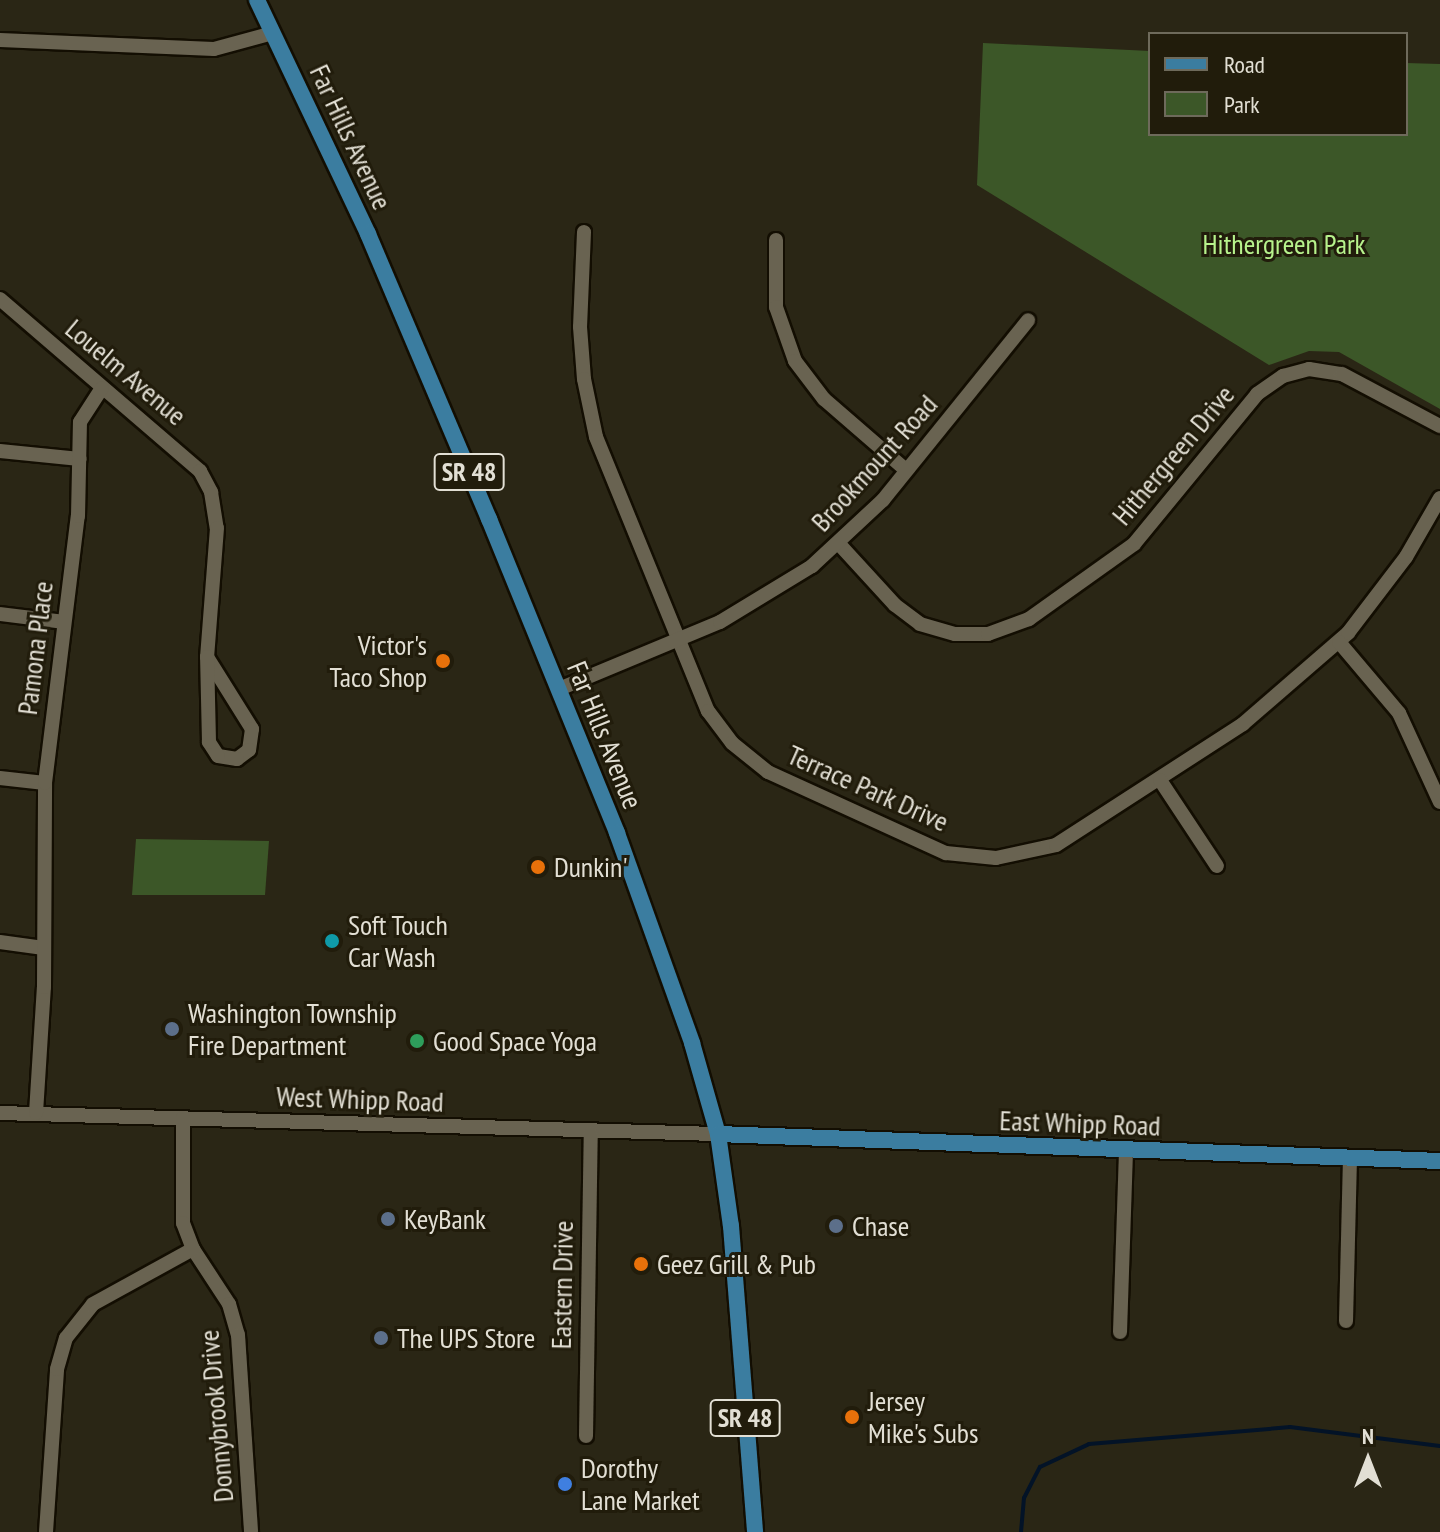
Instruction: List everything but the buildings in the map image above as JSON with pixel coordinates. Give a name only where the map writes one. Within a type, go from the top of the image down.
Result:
[{"type":"main road","name":"Far Hills Avenue","points":[[257,0],[368,234],[559,689],[662,957],[718,1134],[731,1226],[755,1532]]},
{"type":"main road","name":"East Whipp Road","points":[[718,1134],[1440,1161]]},
{"type":"street","points":[[0,40],[214,49],[273,33]]},
{"type":"street","name":"Terrace Park Drive","points":[[584,232],[580,327],[589,406],[609,475],[708,711],[751,761],[946,853],[996,858],[1056,845],[1160,780],[1279,697],[1339,642],[1389,582],[1440,498]]},
{"type":"street","points":[[776,240],[776,307],[795,361],[840,415],[906,470]]},
{"type":"street","name":"Louelm Avenue","points":[[0,299],[189,459],[211,492],[217,528],[207,657]]},
{"type":"street","name":"Brookmount Road","points":[[559,689],[752,605],[840,545],[906,470],[1028,320]]},
{"type":"street","name":"Hithergreen Drive","points":[[840,545],[895,605],[920,624],[955,634],[988,634],[1029,619],[1134,544],[1257,394],[1283,376],[1309,369],[1342,374],[1440,426]]},
{"type":"street","name":"Pamona Place","points":[[36,1113],[44,948],[45,783],[80,459],[80,422],[102,388]]},
{"type":"street","points":[[0,451],[80,459]]},
{"type":"street","points":[[0,614],[64,622]]},
{"type":"street","points":[[1339,642],[1399,713],[1440,802]]},
{"type":"street","points":[[207,657],[252,729],[249,750],[237,759],[218,756],[209,742],[207,657]]},
{"type":"street","points":[[0,778],[45,783]]},
{"type":"street","points":[[1160,780],[1217,866]]},
{"type":"street","points":[[0,942],[44,948]]},
{"type":"street","name":"West Whipp Road","points":[[0,1113],[591,1133],[718,1134]]},
{"type":"street","name":"Donnybrook Drive","points":[[183,1118],[181,1208],[193,1249],[222,1289],[235,1320],[251,1532]]},
{"type":"street","name":"Eastern Drive","points":[[586,1436],[591,1133]]},
{"type":"street","points":[[1120,1332],[1126,1151]]},
{"type":"street","points":[[1346,1321],[1350,1158]]},
{"type":"street","points":[[46,1532],[57,1369],[66,1338],[93,1304],[193,1249]]},
{"type":"green space","name":"Hithergreen Park","points":[[983,43],[1148,51],[1148,136],[1408,136],[1408,63],[1440,64],[1440,409],[1339,352],[1309,351],[1269,365],[977,185]]},
{"type":"green space","points":[[136,839],[269,841],[265,895],[132,895]]},
{"type":"waterway","points":[[1021,1532],[1024,1498],[1040,1467],[1089,1444],[1290,1427],[1440,1446]]},
{"type":"place","name":"Victor's Taco Shop","points":[[443,661]]},
{"type":"place","name":"Dunkin'","points":[[538,867]]},
{"type":"place","name":"Soft Touch Car Wash","points":[[332,941]]},
{"type":"place","name":"Washington Township Fire Department","points":[[172,1029]]},
{"type":"place","name":"Good Space Yoga","points":[[417,1041]]},
{"type":"place","name":"KeyBank","points":[[388,1219]]},
{"type":"place","name":"Chase","points":[[836,1226]]},
{"type":"place","name":"Geez Grill & Pub","points":[[641,1264]]},
{"type":"place","name":"The UPS Store","points":[[381,1338]]},
{"type":"place","name":"Jersey Mike's Subs","points":[[852,1417]]},
{"type":"place","name":"Dorothy Lane Market","points":[[565,1484]]}]
